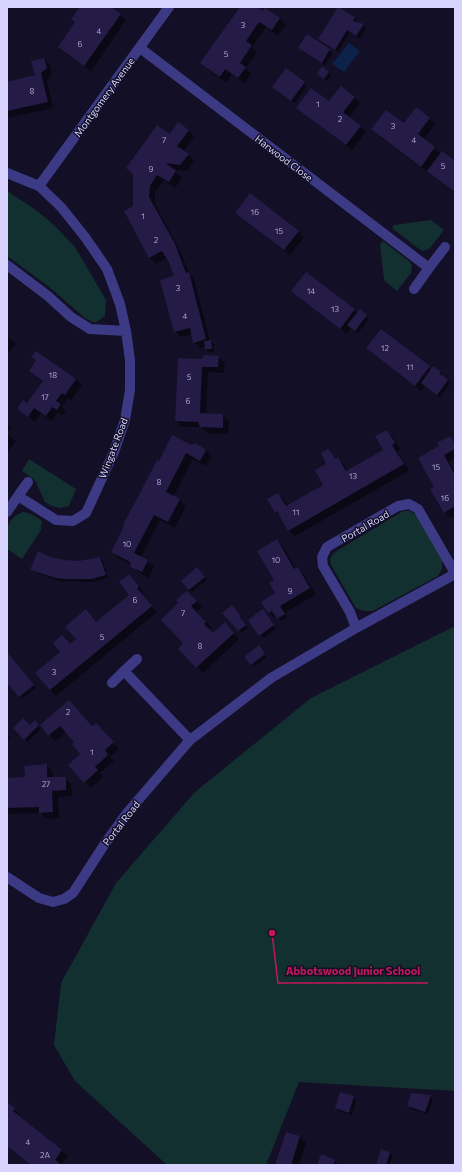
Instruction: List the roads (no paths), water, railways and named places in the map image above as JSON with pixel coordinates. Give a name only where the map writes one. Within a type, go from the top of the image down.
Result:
[{"type":"street","name":"Montgomery Avenue","points":[[39,186],[169,7]]},
{"type":"street","name":"Harwood Close","points":[[140,48],[429,268]]},
{"type":"street","points":[[7,172],[39,186]]},
{"type":"street","name":"Wingate Road","points":[[18,496],[56,520],[72,521],[86,513],[114,452],[125,420],[130,390],[130,360],[126,331],[120,304],[107,269],[85,237],[61,207],[39,186]]},
{"type":"street","points":[[414,289],[445,246]]},
{"type":"street","points":[[7,265],[48,296],[71,317],[90,330],[126,331]]},
{"type":"street","points":[[7,512],[28,482]]},
{"type":"street","name":"Portal Road","points":[[7,877],[39,898],[53,902],[64,899],[72,893],[126,813],[190,740],[271,678],[356,628],[455,573],[418,509],[409,504],[398,506],[328,547],[322,557],[323,566],[350,612],[356,628]]},
{"type":"street","points":[[112,683],[137,659]]},
{"type":"street","points":[[124,671],[190,740]]},
{"type":"water","points":[[349,43],[360,51],[344,72],[332,64]]},
{"type":"place","name":"Abbotswood Junior School","points":[[272,933]]}]
